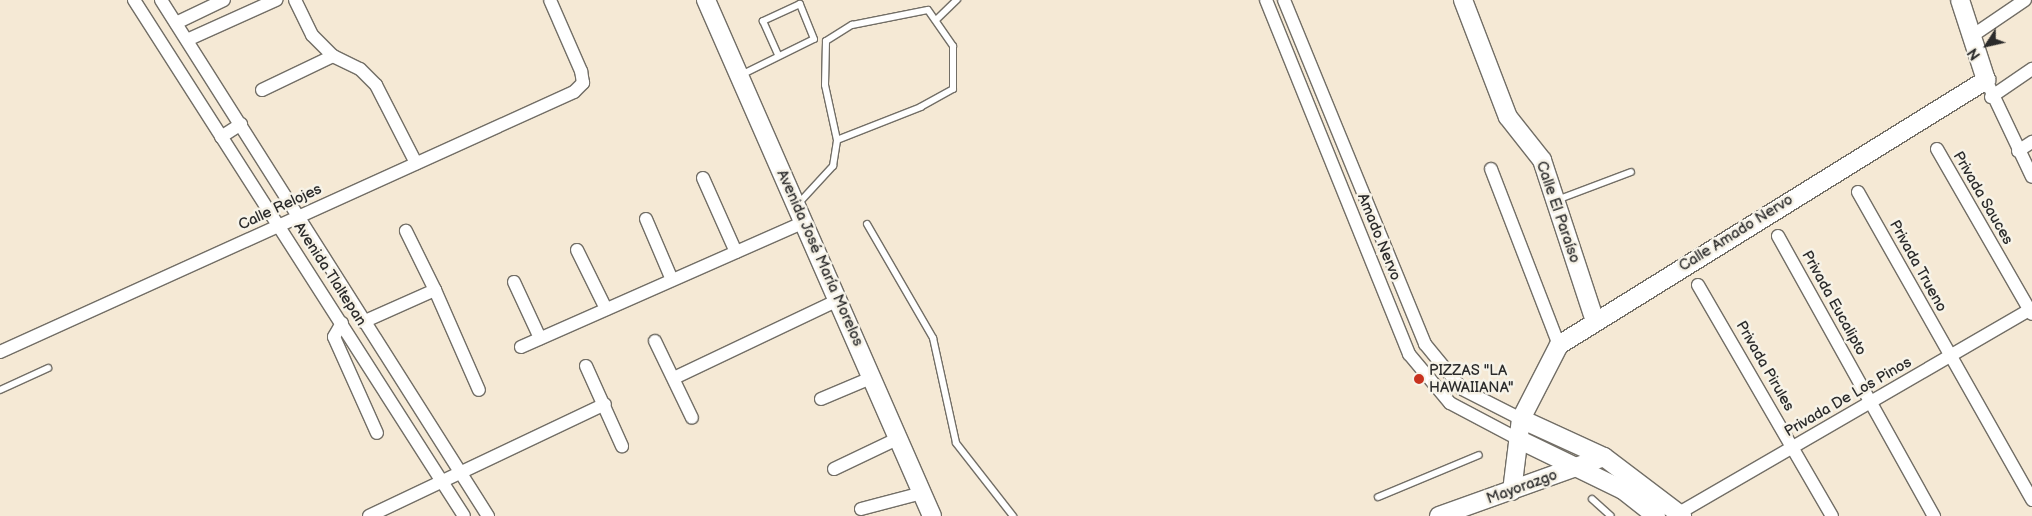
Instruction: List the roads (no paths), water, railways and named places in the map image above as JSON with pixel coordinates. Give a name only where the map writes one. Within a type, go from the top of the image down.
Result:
[{"type":"main road","name":"Avenida José María Morelos","points":[[706,0],[873,377],[932,516]]},
{"type":"main road","name":"Calle El Paraíso","points":[[1463,0],[1508,117],[1542,160],[1595,321]]},
{"type":"main road","points":[[1960,0],[1988,88]]},
{"type":"main road","name":"Calle Amado Nervo","points":[[1558,345],[1595,321],[1988,88]]},
{"type":"main road","points":[[1512,491],[1521,419],[1558,345]]},
{"type":"main road","points":[[1521,419],[1604,457],[1680,514]]},
{"type":"main road","points":[[1518,439],[1623,490],[1656,516]]},
{"type":"main road","name":"Mayorazgo","points":[[1439,516],[1604,457]]},
{"type":"street","name":"Avenida Tlaltepan","points":[[134,0],[464,516]]},
{"type":"street","name":"Avenida Tlaltepan","points":[[161,0],[241,124],[363,322],[488,516]]},
{"type":"street","points":[[176,23],[224,0]]},
{"type":"street","points":[[187,40],[276,0]]},
{"type":"street","points":[[295,0],[312,35],[333,56],[360,69],[376,85],[416,163]]},
{"type":"street","name":"Calle Relojes","points":[[0,352],[574,92],[583,84],[581,70],[550,0]]},
{"type":"street","name":"Amado Nervo","points":[[1266,0],[1409,354],[1450,403],[1518,439]]},
{"type":"street","name":"Amado Nervo","points":[[1284,0],[1425,344],[1462,389],[1521,419]]},
{"type":"street","points":[[1972,36],[2025,0]]},
{"type":"street","points":[[262,90],[333,56]]},
{"type":"street","points":[[2032,69],[1988,88],[2032,177]]},
{"type":"street","points":[[221,137],[241,124]]},
{"type":"street","points":[[2018,151],[2032,142]]},
{"type":"street","name":"Privada Sauces","points":[[1937,149],[2031,311]]},
{"type":"street","points":[[1492,169],[1558,345]]},
{"type":"street","points":[[703,178],[736,252]]},
{"type":"street","name":"Privada Trueno","points":[[1858,192],[1950,356]]},
{"type":"street","points":[[646,218],[672,280]]},
{"type":"street","points":[[521,347],[804,222]]},
{"type":"street","points":[[406,231],[479,390]]},
{"type":"street","name":"Privada Eucalipto","points":[[1778,236],[1934,516]]},
{"type":"street","points":[[577,250],[606,309]]},
{"type":"street","points":[[514,282],[540,338]]},
{"type":"street","name":"Privada Pirules","points":[[1698,285],[1832,516]]},
{"type":"street","points":[[363,322],[434,290]]},
{"type":"street","points":[[674,378],[838,300]]},
{"type":"street","name":"Privada De Los Pinos","points":[[1680,514],[1950,356],[2031,311]]},
{"type":"street","points":[[342,323],[334,337],[377,434]]},
{"type":"street","points":[[654,341],[674,378],[692,418]]},
{"type":"street","points":[[1950,356],[2032,500]]},
{"type":"street","points":[[586,366],[605,404],[622,446]]},
{"type":"street","points":[[821,399],[873,377]]},
{"type":"street","points":[[368,516],[459,470],[605,404]]},
{"type":"street","points":[[834,469],[899,438]]},
{"type":"street","points":[[860,509],[922,492]]},
{"type":"lane","points":[[937,19],[957,0]]},
{"type":"lane","points":[[740,76],[778,54],[814,39],[800,4],[763,21],[778,54]]},
{"type":"lane","points":[[797,205],[833,166],[837,140],[825,85],[826,41],[852,25],[928,10],[937,19],[953,46],[953,89],[921,107],[837,140]]},
{"type":"lane","points":[[1556,201],[1631,172]]},
{"type":"lane","points":[[867,224],[932,338],[956,443],[1013,516]]},
{"type":"lane","points":[[0,390],[48,368]]},
{"type":"lane","points":[[1378,497],[1479,455]]},
{"type":"lane","points":[[1592,499],[1611,516]]},
{"type":"place","name":"PIZZAS \"LA HAWAIIANA\"","points":[[1419,379]]}]
